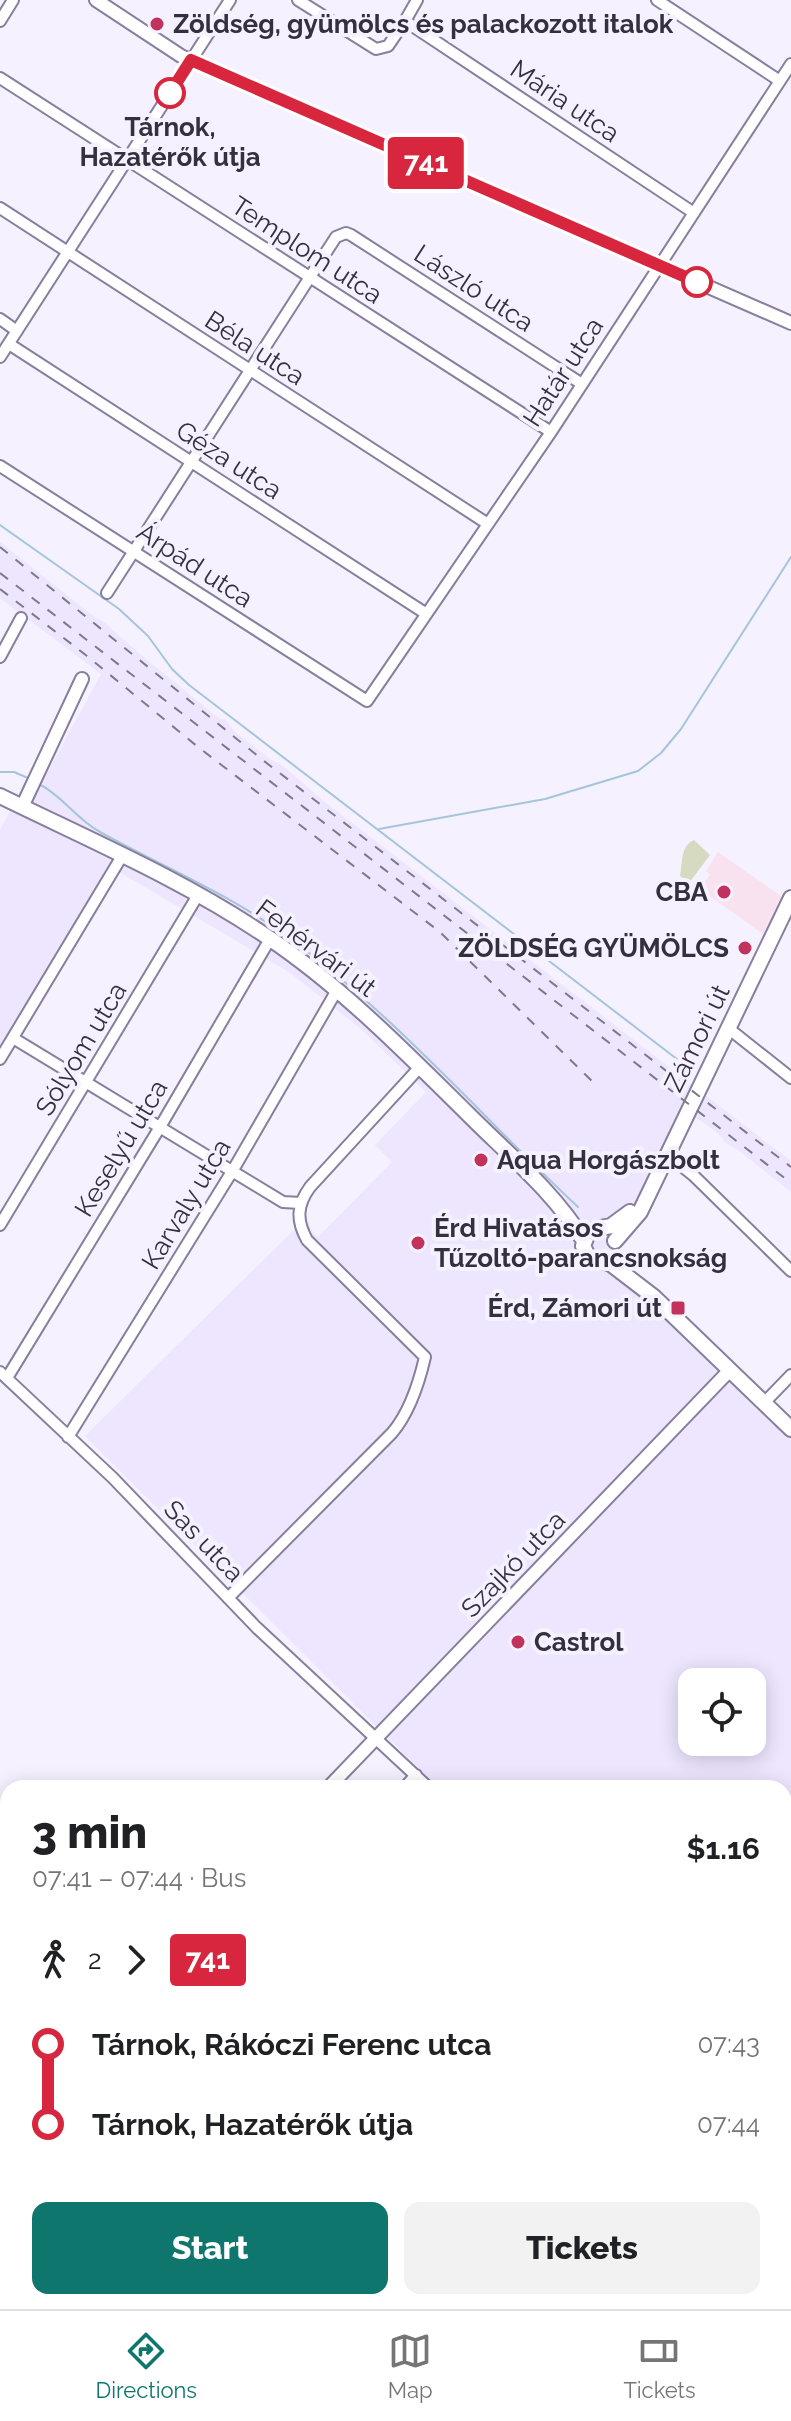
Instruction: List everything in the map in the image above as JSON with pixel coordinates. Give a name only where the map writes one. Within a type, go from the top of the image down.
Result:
[{"type":"main road","name":"Fehérvári út","points":[[0,796],[198,895],[270,939],[337,990],[557,1202],[584,1241]]},
{"type":"main road","name":"Zámori út","points":[[615,1246],[640,1212],[790,905]]},
{"type":"main road","name":"Zámori út","points":[[600,1229],[619,1222],[645,1199]]},
{"type":"main road","name":"Fehérvári út","points":[[557,1202],[600,1229]]},
{"type":"main road","points":[[654,1297],[615,1246],[611,1234],[600,1229],[588,1233],[584,1241],[588,1256],[619,1270],[654,1297],[791,1429]]},
{"type":"main road","points":[[602,1260],[610,1257],[615,1246]]},
{"type":"street","points":[[0,21],[13,0]]},
{"type":"street","points":[[96,0],[191,60],[791,323]]},
{"type":"street","points":[[0,357],[230,0]]},
{"type":"street","points":[[298,0],[376,49],[388,46],[417,0]]},
{"type":"street","points":[[657,0],[780,81]]},
{"type":"street","name":"Mária utca","points":[[405,21],[694,213]]},
{"type":"street","name":"Határ utca","points":[[367,701],[551,432],[791,64]]},
{"type":"street","name":"Templom utca","points":[[0,78],[551,432]]},
{"type":"street","name":"Béla utca","points":[[0,208],[488,524]]},
{"type":"street","name":"László utca","points":[[310,277],[336,237],[342,233],[351,235],[582,384]]},
{"type":"street","points":[[107,593],[310,277]]},
{"type":"street","points":[[0,319],[17,331]]},
{"type":"street","name":"Géza utca","points":[[9,344],[425,613]]},
{"type":"street","name":"Árpád utca","points":[[0,466],[367,701]]},
{"type":"street","points":[[0,657],[21,618]]},
{"type":"street","points":[[22,807],[82,679]]},
{"type":"street","points":[[0,1059],[122,856]]},
{"type":"street","name":"Sólyom utca","points":[[0,1225],[198,895]]},
{"type":"street","name":"Keselyű utca","points":[[4,1375],[160,1127],[270,939]]},
{"type":"street","name":"Karvaly utca","points":[[68,1437],[233,1170],[337,990]]},
{"type":"street","points":[[728,1028],[791,1078]]},
{"type":"street","points":[[13,1038],[283,1202],[301,1203]]},
{"type":"street","points":[[228,1598],[401,1423],[411,1401],[425,1357],[307,1240],[299,1223],[301,1203],[310,1187],[420,1067]]},
{"type":"street","points":[[667,1154],[693,1175],[791,1271]]},
{"type":"street","name":"Szajkó utca","points":[[336,1780],[730,1370]]},
{"type":"street","name":"Sas utca","points":[[4,1375],[113,1478],[257,1628],[421,1780]]},
{"type":"street","points":[[764,1403],[791,1375]]},
{"type":"street","points":[[411,1780],[416,1775]]},
{"type":"shaded area","points":[[0,542],[104,622],[220,719],[225,719],[234,731],[791,1161],[791,1192],[724,1142],[707,1125],[683,1110],[605,1261],[791,1436],[791,1780],[430,1780],[85,1436],[307,1217],[312,1232],[318,1237],[392,1162],[375,1145],[426,1092],[361,1029],[289,972],[109,866],[0,1049],[0,830],[10,811],[23,817],[101,674],[0,598]]},
{"type":"shaded area","points":[[718,852],[781,896],[763,934],[700,889],[710,874],[706,871]]},
{"type":"green space","points":[[694,840],[710,855],[689,883],[680,876],[684,851]]},
{"type":"waterway","points":[[0,525],[119,609],[148,636],[172,669],[189,685],[686,1066]]},
{"type":"waterway","points":[[379,829],[545,799],[638,771],[661,753],[681,729],[791,557]]},
{"type":"waterway","points":[[0,772],[14,772],[28,778]]},
{"type":"waterway","points":[[39,784],[91,827],[240,906],[325,965],[400,1031],[578,1207]]},
{"type":"railway","points":[[0,547],[264,761],[791,1167]]},
{"type":"railway","points":[[0,573],[791,1183]]},
{"type":"railway","points":[[0,589],[198,747],[440,932],[595,1084]]},
{"type":"bus line","name":"741","points":[[170,93],[191,60],[697,282]]},
{"type":"place","name":"Zöldség, gyümölcs és palackozott italok","points":[[157,24]]},
{"type":"place","name":"Tárnok, Hazatérők útja","points":[[170,93]]},
{"type":"place","name":"CBA","points":[[724,892]]},
{"type":"place","name":"ZÖLDSÉG GYÜMÖLCS","points":[[745,948]]},
{"type":"place","name":"Aqua Horgászbolt","points":[[481,1160]]},
{"type":"place","name":"Érd Hivatásos Tűzoltó-parancsnokság","points":[[418,1243]]},
{"type":"place","name":"Érd, Zámori út","points":[[678,1308]]},
{"type":"place","name":"Castrol","points":[[518,1642]]}]
